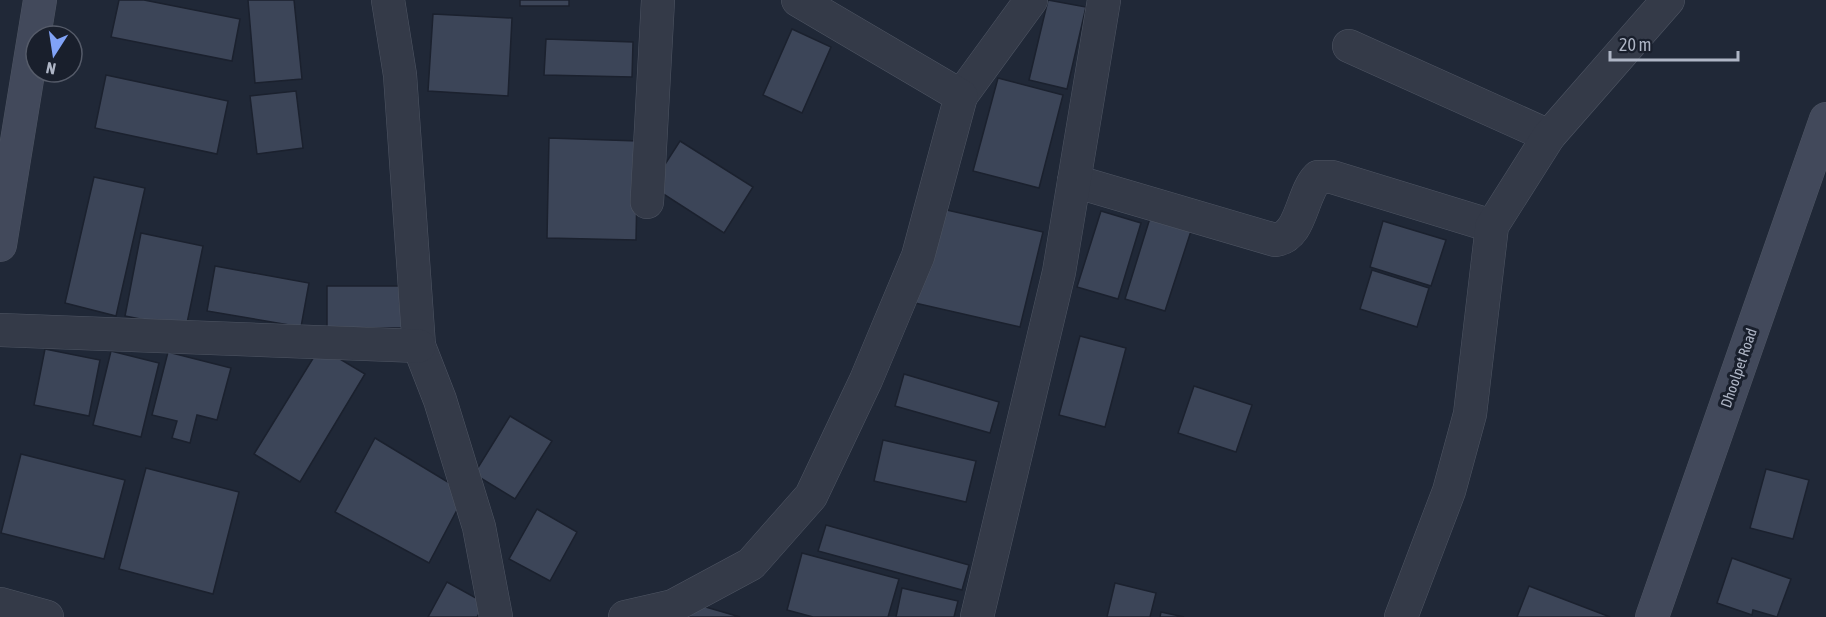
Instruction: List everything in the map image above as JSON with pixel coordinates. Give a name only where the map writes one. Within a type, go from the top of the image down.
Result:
[{"type":"main road","points":[[0,245],[40,0]]},
{"type":"main road","name":"Dhoolpet Road","points":[[1652,617],[1826,119]]},
{"type":"street","points":[[388,0],[400,75],[419,345],[440,400],[479,526],[496,617]]},
{"type":"street","points":[[648,202],[658,0]]},
{"type":"street","points":[[798,0],[961,96]]},
{"type":"street","points":[[625,617],[674,606],[751,564],[812,496],[866,380],[918,256],[961,96],[1031,0]]},
{"type":"street","points":[[977,617],[1059,272],[1104,0]]},
{"type":"street","points":[[1401,617],[1449,491],[1470,414],[1492,226],[1549,136],[1668,0]]},
{"type":"street","points":[[1349,46],[1549,136]]},
{"type":"street","points":[[1074,182],[1275,240],[1284,239],[1292,232],[1309,186],[1318,177],[1332,177],[1492,226]]},
{"type":"street","points":[[0,330],[419,345]]},
{"type":"street","points":[[0,604],[47,617]]},
{"type":"building","points":[[119,0],[144,0],[240,19],[232,61],[111,37]]},
{"type":"building","points":[[248,0],[294,0],[302,79],[255,83]]},
{"type":"building","points":[[520,0],[569,0],[569,6],[520,6]]},
{"type":"building","points":[[1048,0],[1086,7],[1067,89],[1029,80]]},
{"type":"building","points":[[433,14],[512,18],[508,96],[428,91]]},
{"type":"building","points":[[792,29],[831,47],[802,113],[763,95]]},
{"type":"building","points":[[546,39],[633,42],[632,77],[544,75]]},
{"type":"building","points":[[106,75],[228,101],[217,154],[95,128]]},
{"type":"building","points":[[998,78],[1063,95],[1039,188],[973,171]]},
{"type":"building","points":[[296,91],[303,148],[257,154],[250,96]]},
{"type":"building","points":[[549,138],[638,141],[636,240],[547,238]]},
{"type":"building","points":[[680,141],[753,187],[724,233],[651,186]]},
{"type":"building","points":[[94,177],[145,188],[116,316],[65,303]]},
{"type":"building","points":[[938,208],[1043,232],[1020,327],[915,303]]},
{"type":"building","points":[[1101,211],[1141,223],[1118,299],[1077,287]]},
{"type":"building","points":[[1150,218],[1191,231],[1165,311],[1125,299]]},
{"type":"building","points":[[1383,221],[1446,240],[1431,286],[1370,267]]},
{"type":"building","points":[[141,233],[203,246],[186,328],[125,316]]},
{"type":"building","points":[[215,266],[309,283],[301,327],[207,311]]},
{"type":"building","points":[[1372,270],[1429,288],[1417,327],[1360,309]]},
{"type":"building","points":[[327,286],[403,286],[403,328],[327,328]]},
{"type":"building","points":[[1080,336],[1126,348],[1105,427],[1059,415]]},
{"type":"building","points":[[320,347],[365,374],[300,482],[254,454]]},
{"type":"building","points":[[45,349],[100,360],[89,416],[34,405]]},
{"type":"building","points":[[111,351],[159,363],[141,437],[93,425]]},
{"type":"building","points":[[168,352],[231,368],[217,420],[197,415],[190,443],[172,438],[177,421],[152,415]]},
{"type":"building","points":[[904,374],[999,402],[990,433],[895,406]]},
{"type":"building","points":[[1194,386],[1252,405],[1236,452],[1178,433]]},
{"type":"building","points":[[510,416],[552,441],[515,499],[474,474]]},
{"type":"building","points":[[375,438],[466,493],[429,563],[335,512]]},
{"type":"building","points":[[883,440],[976,461],[966,502],[874,481]]},
{"type":"building","points":[[21,454],[125,480],[104,559],[1,533]]},
{"type":"building","points":[[146,468],[239,492],[213,594],[119,569]]},
{"type":"building","points":[[1766,469],[1809,480],[1793,539],[1750,528]]},
{"type":"building","points":[[537,509],[577,532],[550,581],[509,559]]},
{"type":"building","points":[[826,525],[969,565],[962,590],[818,551]]},
{"type":"building","points":[[802,553],[899,579],[888,617],[813,617],[787,610]]},
{"type":"building","points":[[1732,558],[1791,579],[1777,617],[1753,610],[1752,615],[1717,603]]},
{"type":"building","points":[[447,582],[485,603],[477,617],[428,617]]},
{"type":"building","points":[[1115,583],[1156,593],[1150,617],[1107,617]]},
{"type":"building","points":[[1529,586],[1610,617],[1517,617]]},
{"type":"building","points":[[902,588],[958,601],[954,617],[896,617]]},
{"type":"building","points":[[692,603],[740,617],[688,617]]},
{"type":"building","points":[[1161,612],[1184,617],[1160,617]]}]
